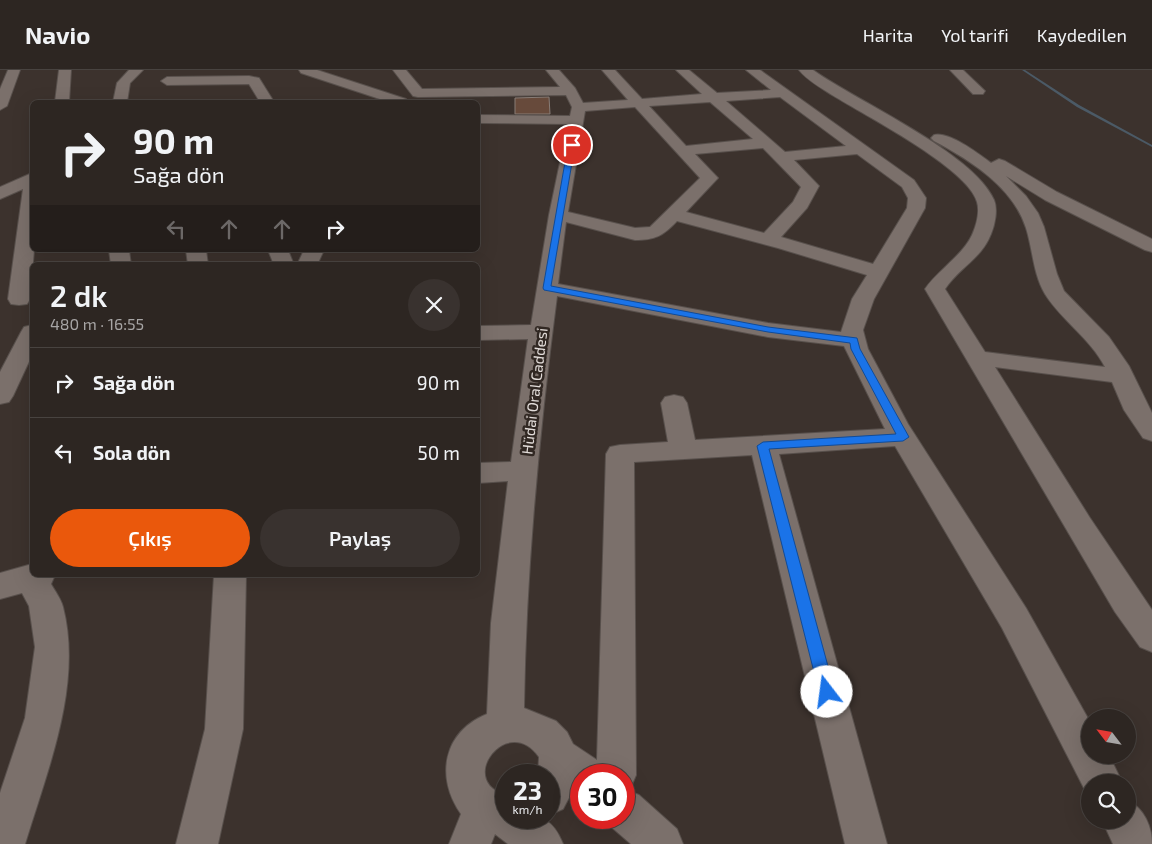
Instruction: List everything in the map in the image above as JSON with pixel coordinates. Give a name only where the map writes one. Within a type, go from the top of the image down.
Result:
[{"type":"street","points":[[0,106],[14,70]]},
{"type":"street","points":[[62,100],[65,70]]},
{"type":"street","points":[[108,95],[137,70]]},
{"type":"street","points":[[305,70],[389,100]]},
{"type":"street","points":[[399,70],[418,98],[442,100]]},
{"type":"street","points":[[552,70],[575,111]]},
{"type":"street","points":[[558,215],[635,234],[645,234],[657,231],[710,178],[682,151],[608,70]]},
{"type":"street","points":[[682,70],[782,157],[810,186],[802,204],[768,240]]},
{"type":"street","points":[[752,70],[908,184],[917,198],[916,208],[862,299],[852,330],[856,349],[903,437],[1014,618],[1098,774]]},
{"type":"street","points":[[805,70],[836,93],[939,154],[978,186],[986,200],[986,214],[980,238],[966,259],[940,279],[934,289],[1108,572],[1152,637]]},
{"type":"street","points":[[826,70],[850,90],[885,106],[924,131],[993,160],[1050,196],[1152,246]]},
{"type":"street","points":[[956,70],[978,90]]},
{"type":"street","points":[[169,95],[166,75],[218,75],[254,81],[266,100]]},
{"type":"street","points":[[218,75],[224,95]]},
{"type":"street","points":[[120,100],[121,85]]},
{"type":"street","points":[[480,119],[782,93]]},
{"type":"street","points":[[480,103],[575,111]]},
{"type":"street","points":[[480,126],[575,111]]},
{"type":"street","name":"Hüdai Oral Caddesi","points":[[505,724],[508,622],[532,392],[575,111]]},
{"type":"street","points":[[682,151],[765,143]]},
{"type":"street","points":[[782,157],[858,148]]},
{"type":"street","points":[[961,148],[979,160],[1024,204],[1035,229],[1043,267],[1059,299],[1097,336],[1112,355],[1137,410],[1152,432]]},
{"type":"street","points":[[0,194],[30,181]]},
{"type":"street","points":[[17,300],[30,196]]},
{"type":"street","points":[[674,215],[879,272]]},
{"type":"street","points":[[547,288],[768,330],[854,340]]},
{"type":"street","points":[[480,333],[540,332]]},
{"type":"street","points":[[0,396],[30,336]]},
{"type":"street","points":[[976,358],[1122,376]]},
{"type":"street","points":[[674,403],[683,450]]},
{"type":"street","points":[[616,764],[620,454],[903,437]]},
{"type":"street","points":[[763,446],[866,844]]},
{"type":"street","points":[[480,473],[525,471]]},
{"type":"street","points":[[197,844],[224,729],[230,577]]},
{"type":"street","points":[[4,844],[44,718],[52,647],[46,606],[23,580]]},
{"type":"street","points":[[542,844],[492,822],[468,790],[464,767],[474,744],[492,728],[516,723],[538,729],[570,765]]},
{"type":"street","points":[[635,820],[662,844]]},
{"type":"street","points":[[1127,829],[1136,844]]},
{"type":"building","points":[[549,97],[550,114],[515,114],[515,98]]},
{"type":"waterway","points":[[1023,70],[1078,106],[1152,146]]},
{"type":"route","points":[[572,145],[558,215],[547,288],[768,330],[821,338],[854,340],[856,349],[903,437],[763,446],[827,692]]}]
